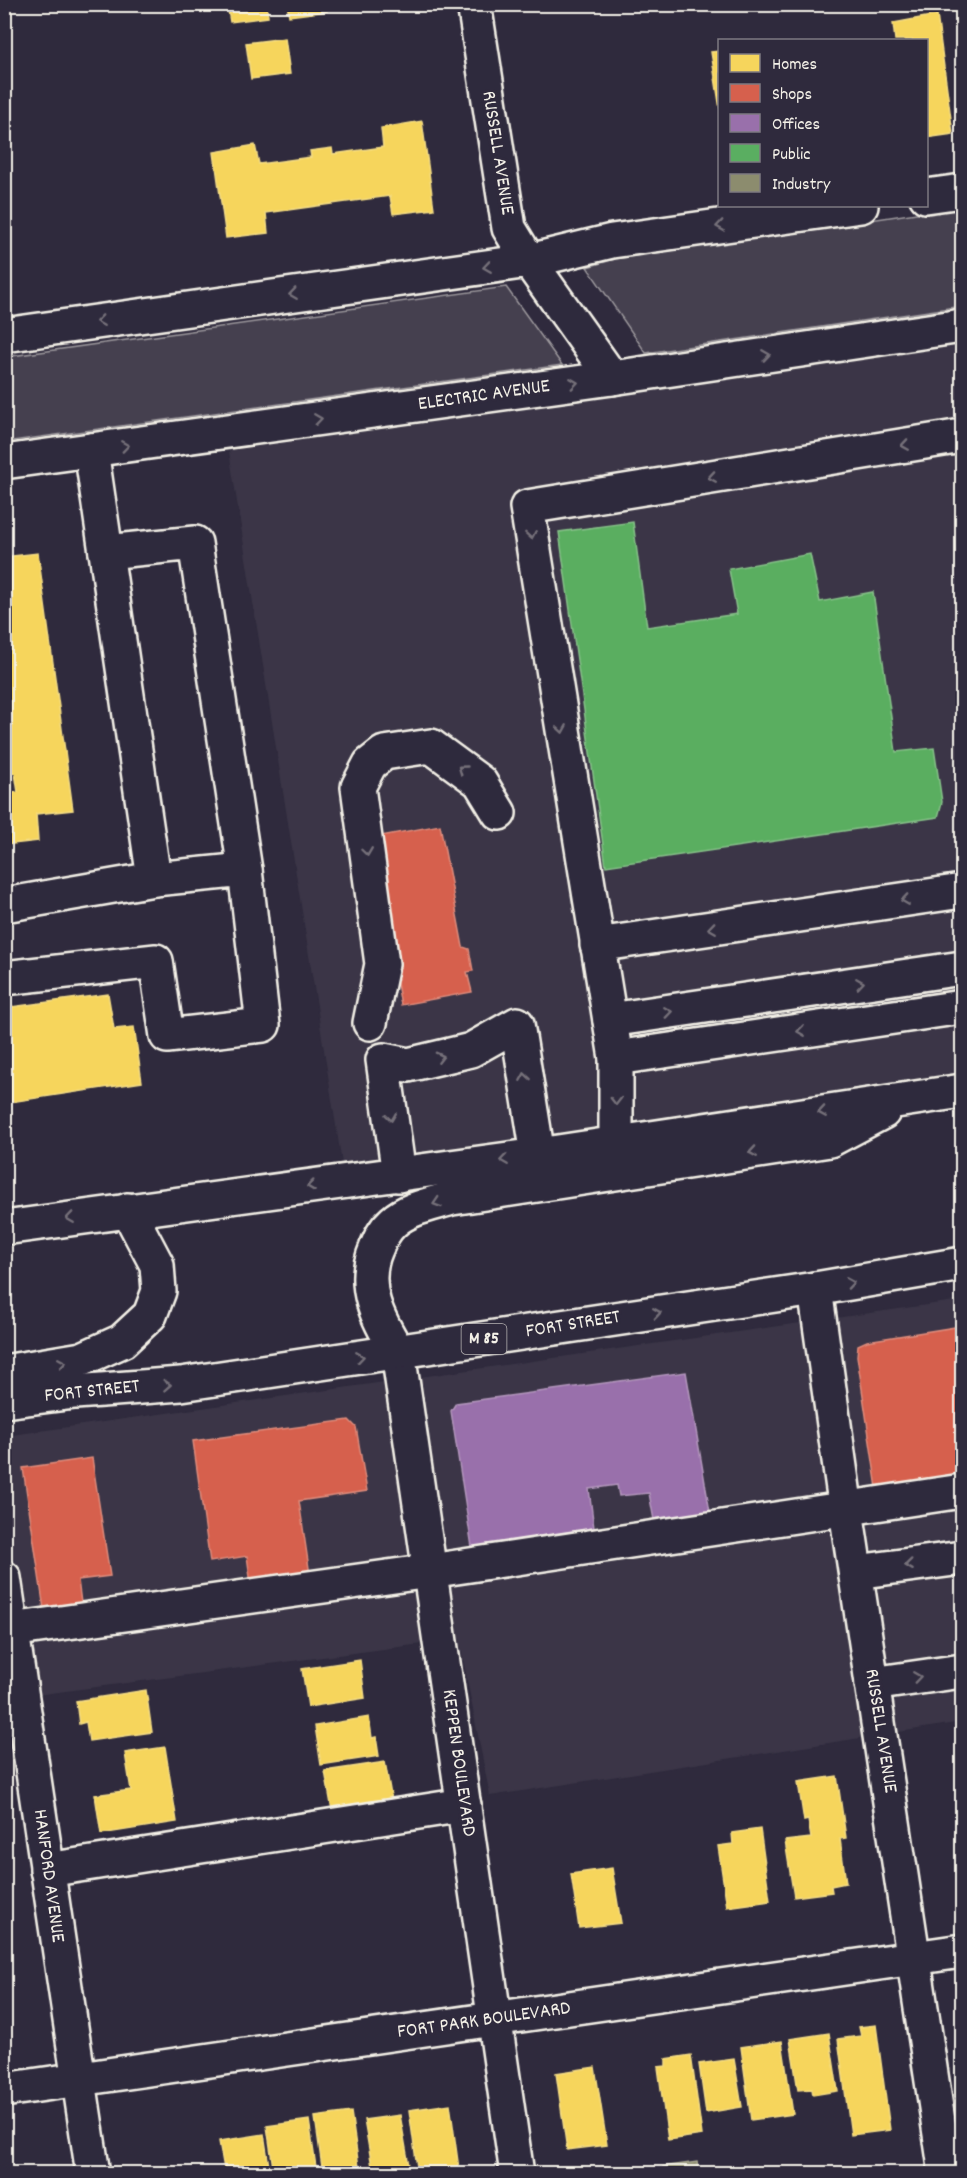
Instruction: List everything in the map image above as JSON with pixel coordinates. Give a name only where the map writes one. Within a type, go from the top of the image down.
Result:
[{"type":"street","name":"RUSSELL AVENUE","points":[[474,4],[509,228],[529,261],[612,378]]},
{"type":"street","points":[[928,196],[963,191]]},
{"type":"street","points":[[4,335],[529,261],[612,241],[854,207]]},
{"type":"street","name":"ELECTRIC AVENUE","points":[[4,462],[612,378],[963,326]]},
{"type":"street","points":[[616,1143],[616,1058],[527,507],[963,436]]},
{"type":"street","points":[[92,450],[154,879]]},
{"type":"street","points":[[4,978],[156,961],[167,1036],[263,1025],[245,870],[195,543],[106,552]]},
{"type":"street","points":[[370,1023],[382,964],[358,787],[370,764],[384,753],[431,746],[480,782],[499,813]]},
{"type":"street","points":[[4,905],[154,879],[245,870]]},
{"type":"street","points":[[597,945],[963,891]]},
{"type":"street","points":[[610,1020],[963,968]]},
{"type":"street","points":[[616,1058],[963,1007]]},
{"type":"street","points":[[399,1175],[383,1060],[408,1065],[471,1050],[517,1024],[538,1155]]},
{"type":"street","points":[[4,1228],[399,1175],[963,1091]]},
{"type":"street","points":[[398,1352],[381,1324],[369,1291],[371,1261],[383,1233],[393,1221],[408,1212],[452,1198],[830,1140],[906,1100]]},
{"type":"street","points":[[4,1372],[82,1359],[122,1341],[150,1315],[159,1291],[157,1265],[128,1210]]},
{"type":"street","name":"FORT STREET","points":[[4,1401],[75,1392],[181,1384],[815,1289],[963,1264]]},
{"type":"street","name":"RUSSELL AVENUE","points":[[815,1289],[946,2173]]},
{"type":"street","name":"KEPPEN BOULEVARD","points":[[398,1352],[518,2174]]},
{"type":"street","points":[[8,1630],[430,1571],[963,1491]]},
{"type":"street","points":[[856,1572],[963,1558]]},
{"type":"street","name":"HANFORD AVENUE","points":[[4,1578],[8,1630],[93,2174]]},
{"type":"street","points":[[872,1684],[963,1671]]},
{"type":"street","points":[[47,1870],[464,1805]]},
{"type":"street","name":"FORT PARK BOULEVARD","points":[[4,2091],[963,1951]]},
{"type":"street","points":[[946,2173],[963,2170]]},
{"type":"shaded area","points":[[962,206],[962,306],[646,353],[587,267],[615,259]]},
{"type":"shaded area","points":[[506,287],[562,365],[5,442],[5,357]]},
{"type":"shaded area","points":[[962,326],[962,1091],[345,1182],[226,432]]},
{"type":"shaded area","points":[[962,1300],[962,1722],[490,1796],[459,1639],[5,1699],[5,1436]]},
{"type":"building: Homes","points":[[227,4],[267,4],[268,17],[230,22]]},
{"type":"building: Homes","points":[[287,4],[326,4],[327,11],[289,16]]},
{"type":"building: Homes","points":[[937,15],[953,134],[928,138],[928,39],[895,39],[893,23]]},
{"type":"building: Homes","points":[[285,38],[290,74],[251,79],[246,43]]},
{"type":"building: Homes","points":[[718,51],[718,96],[711,52]]},
{"type":"building: Homes","points":[[422,121],[434,209],[393,214],[390,196],[266,213],[268,233],[226,238],[214,152],[255,145],[259,164],[311,157],[310,151],[332,148],[333,154],[383,147],[381,128]]},
{"type":"building: Homes","points":[[38,553],[73,810],[36,814],[38,841],[4,845],[4,795],[18,792],[15,773],[4,774],[4,557]]},
{"type":"building: Homes","points":[[108,994],[114,1029],[134,1027],[142,1082],[4,1103],[4,1008]]},
{"type":"building: Homes","points":[[360,1660],[365,1698],[308,1707],[302,1669]]},
{"type":"building: Homes","points":[[146,1690],[152,1732],[89,1741],[86,1722],[79,1724],[76,1701]]},
{"type":"building: Homes","points":[[369,1717],[372,1738],[376,1737],[379,1756],[321,1765],[315,1726]]},
{"type":"building: Homes","points":[[165,1747],[177,1822],[101,1834],[95,1795],[131,1790],[125,1753]]},
{"type":"building: Homes","points":[[385,1762],[392,1801],[332,1810],[325,1771]]},
{"type":"building: Homes","points":[[837,1776],[846,1838],[840,1839],[846,1883],[831,1886],[832,1892],[794,1897],[785,1841],[811,1838],[808,1820],[804,1821],[798,1782]]},
{"type":"building: Homes","points":[[760,1829],[770,1901],[727,1907],[718,1846],[733,1844],[732,1833]]},
{"type":"building: Homes","points":[[612,1868],[621,1923],[579,1928],[571,1874]]},
{"type":"building: Homes","points":[[876,2025],[890,2130],[851,2135],[838,2039],[861,2036],[859,2027]]},
{"type":"building: Homes","points":[[829,2033],[838,2091],[813,2095],[812,2089],[798,2090],[790,2039]]},
{"type":"building: Homes","points":[[782,2041],[793,2114],[751,2120],[741,2047]]},
{"type":"building: Homes","points":[[691,2055],[702,2135],[668,2140],[658,2067],[666,2066],[666,2059]]},
{"type":"building: Homes","points":[[734,2059],[742,2107],[706,2113],[699,2064]]},
{"type":"building: Homes","points":[[595,2067],[607,2145],[567,2150],[556,2073]]},
{"type":"building: Homes","points":[[450,2104],[459,2169],[418,2174],[409,2110]]},
{"type":"building: Homes","points":[[351,2112],[360,2174],[323,2174],[315,2117]]},
{"type":"building: Homes","points":[[400,2115],[409,2166],[373,2172],[364,2120]]},
{"type":"building: Homes","points":[[309,2120],[317,2174],[274,2174],[267,2126]]},
{"type":"building: Homes","points":[[264,2134],[270,2173],[225,2174],[219,2141]]},
{"type":"building: Shops","points":[[440,825],[463,947],[469,949],[473,971],[467,972],[472,992],[401,1005],[370,838]]},
{"type":"building: Shops","points":[[962,1326],[962,1475],[877,1488],[857,1356],[858,1345],[867,1341]]},
{"type":"building: Shops","points":[[349,1420],[356,1427],[367,1491],[299,1501],[310,1575],[251,1584],[247,1556],[210,1562],[193,1441]]},
{"type":"building: Shops","points":[[92,1458],[110,1576],[78,1580],[81,1603],[44,1609],[23,1468]]},
{"type":"building: Offices","points":[[686,1372],[710,1512],[654,1520],[649,1493],[619,1496],[617,1485],[589,1489],[594,1528],[472,1547],[451,1411],[456,1403]]},
{"type":"building: Public","points":[[633,522],[647,627],[737,614],[729,569],[810,554],[820,602],[873,592],[896,752],[934,748],[942,802],[938,817],[606,866],[559,532]]},
{"type":"building: Industry","points":[[697,2162],[699,2174],[664,2174],[663,2167]]},
{"type":"building: Industry","points":[[626,2168],[627,2174],[588,2174],[588,2173]]}]
